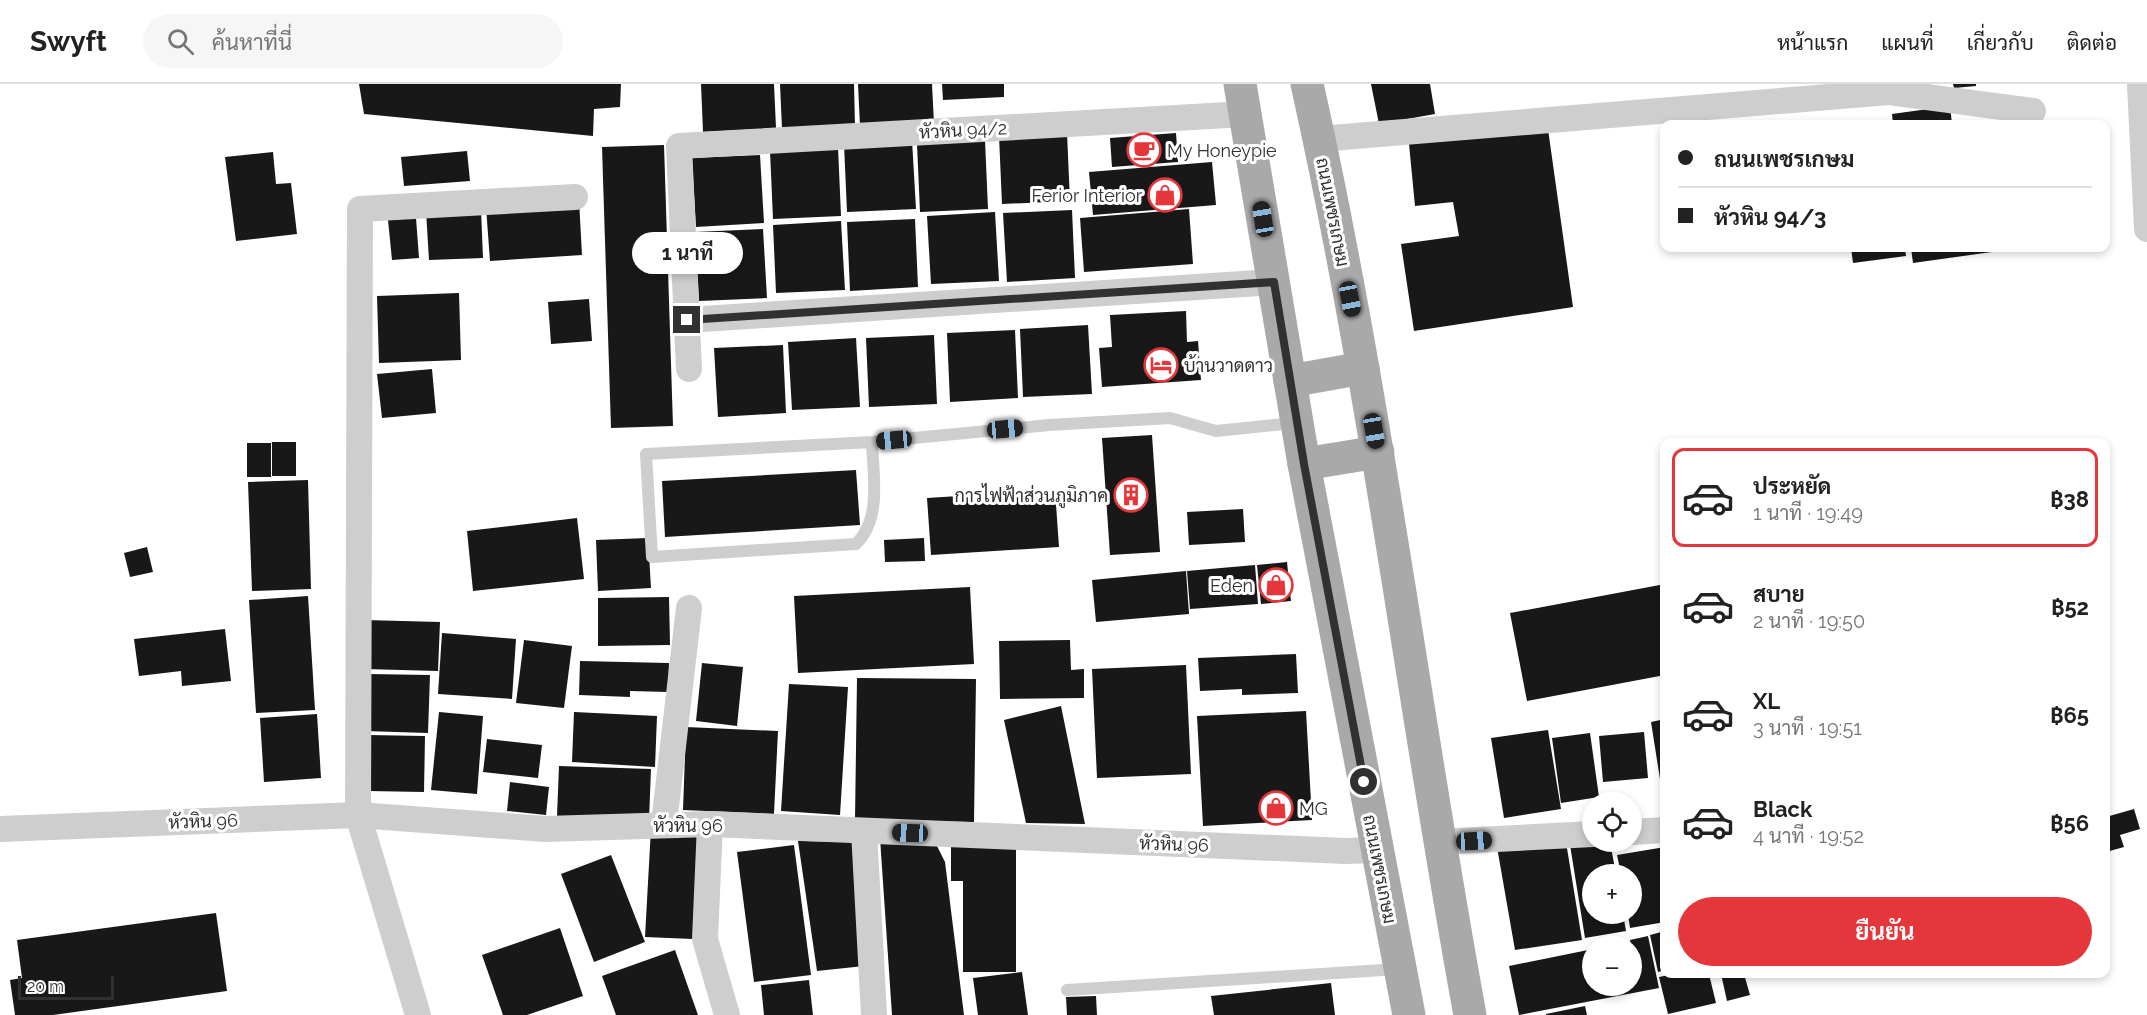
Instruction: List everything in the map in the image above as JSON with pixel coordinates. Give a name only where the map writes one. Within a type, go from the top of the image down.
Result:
[{"type":"main road","name":"ถนนเพชรเกษม","points":[[1307,84],[1378,452],[1438,842],[1470,1015]]},
{"type":"main road","name":"ถนนเพชรเกษม","points":[[1243,99],[1304,464],[1409,1015]]},
{"type":"main road","points":[[1290,381],[1363,368]]},
{"type":"main road","points":[[1304,464],[1378,452]]},
{"type":"street","points":[[2140,84],[2145,128],[2147,230]]},
{"type":"street","points":[[1319,139],[1889,88],[2033,111]]},
{"type":"street","name":"หัวหิน 94/2","points":[[687,320],[679,146],[1243,99]]},
{"type":"street","points":[[418,1015],[358,815],[360,209],[575,197]]},
{"type":"street","points":[[689,369],[687,320],[1274,282]]},
{"type":"street","points":[[664,824],[689,608]]},
{"type":"street","name":"หัวหิน 96","points":[[0,829],[358,815],[544,829],[710,824],[1345,851],[1377,850]]},
{"type":"street","points":[[710,824],[705,939],[727,1015]]},
{"type":"street","points":[[1642,831],[1660,830]]},
{"type":"street","points":[[864,831],[874,1015]]},
{"type":"street","points":[[1438,842],[1582,835]]},
{"type":"lane","points":[[872,442],[873,511],[864,537],[856,544],[652,557],[646,454],[872,442],[1049,425],[1170,418],[1216,430],[1297,423]]},
{"type":"lane","points":[[1067,990],[1400,969]]},
{"type":"building","points":[[359,84],[621,84],[620,107],[594,109],[593,136],[364,114]]},
{"type":"building","points":[[701,84],[774,84],[776,128],[703,132]]},
{"type":"building","points":[[780,84],[854,84],[855,126],[782,129]]},
{"type":"building","points":[[858,84],[932,84],[934,124],[860,126]]},
{"type":"building","points":[[942,84],[1004,84],[1004,97],[943,100]]},
{"type":"building","points":[[1371,84],[1430,84],[1435,114],[1379,124]]},
{"type":"building","points":[[1953,84],[1976,84],[1976,86],[1954,88]]},
{"type":"building","points":[[1950,106],[1952,120],[1893,120],[1892,114]]},
{"type":"building","points":[[1548,129],[1573,307],[1414,331],[1401,244],[1459,236],[1453,202],[1415,206],[1409,144]]},
{"type":"building","points":[[1067,133],[1070,201],[1002,204],[999,136]]},
{"type":"building","name":"My Honeypie","points":[[1176,133],[1178,162],[1112,167],[1110,138]]},
{"type":"building","points":[[912,140],[916,209],[847,212],[844,144]]},
{"type":"building","points":[[985,140],[988,209],[920,212],[917,144]]},
{"type":"building","points":[[664,145],[673,426],[611,428],[602,147]]},
{"type":"building","points":[[838,147],[841,216],[773,219],[770,151]]},
{"type":"building","points":[[467,151],[470,181],[404,186],[401,157]]},
{"type":"building","points":[[273,152],[276,184],[291,183],[297,234],[236,241],[225,157]]},
{"type":"building","points":[[760,155],[764,223],[696,227],[692,158]]},
{"type":"building","points":[[1212,162],[1216,205],[1093,215],[1089,172]]},
{"type":"building","points":[[579,200],[582,255],[490,261],[486,207]]},
{"type":"building","points":[[481,209],[483,258],[429,260],[426,211]]},
{"type":"building","points":[[1189,209],[1193,264],[1084,272],[1080,218]]},
{"type":"building","points":[[1072,210],[1075,278],[1007,282],[1003,213]]},
{"type":"building","points":[[995,212],[999,281],[931,284],[927,216]]},
{"type":"building","points":[[416,218],[419,258],[392,260],[388,220]]},
{"type":"building","points":[[915,219],[918,287],[850,291],[847,222]]},
{"type":"building","points":[[841,221],[845,290],[776,293],[773,225]]},
{"type":"building","points":[[763,229],[767,298],[699,301],[695,232]]},
{"type":"building","points":[[1852,252],[1906,252],[1906,256],[1853,263]]},
{"type":"building","points":[[1912,252],[1992,252],[1913,263]]},
{"type":"building","points":[[459,293],[461,360],[379,363],[377,296]]},
{"type":"building","points":[[589,299],[592,341],[551,344],[548,302]]},
{"type":"building","points":[[1186,311],[1187,342],[1198,341],[1201,380],[1102,387],[1099,348],[1112,347],[1110,315]]},
{"type":"building","points":[[1088,325],[1092,394],[1023,397],[1020,329]]},
{"type":"building","points":[[1015,330],[1018,398],[950,402],[947,333]]},
{"type":"building","points":[[934,335],[937,404],[869,407],[866,338]]},
{"type":"building","points":[[856,338],[860,407],[792,410],[788,342]]},
{"type":"building","points":[[783,345],[786,413],[718,417],[714,348]]},
{"type":"building","points":[[432,369],[436,413],[382,418],[377,374]]},
{"type":"building","name":"การไฟฟ้าส่วนภูมิภาค","points":[[1152,435],[1160,552],[1110,555],[1102,438]]},
{"type":"building","points":[[272,442],[296,442],[296,476],[272,476]]},
{"type":"building","points":[[247,443],[271,443],[271,477],[247,477]]},
{"type":"building","points":[[856,470],[860,525],[665,537],[662,481]]},
{"type":"building","points":[[308,480],[311,589],[252,591],[248,482]]},
{"type":"building","points":[[1055,490],[1059,547],[931,555],[927,498]]},
{"type":"building","points":[[1243,509],[1245,542],[1189,545],[1187,512]]},
{"type":"building","points":[[577,518],[584,579],[473,591],[467,531]]},
{"type":"building","points":[[648,538],[651,588],[598,591],[596,540]]},
{"type":"building","points":[[924,538],[925,561],[885,562],[884,540]]},
{"type":"building","points":[[147,547],[153,572],[130,577],[124,553]]},
{"type":"building","points":[[1287,562],[1291,601],[1261,604],[1257,565]]},
{"type":"building","points":[[1255,565],[1258,604],[1190,609],[1187,571]]},
{"type":"building","points":[[1186,571],[1189,614],[1096,622],[1092,580]]},
{"type":"building","points":[[1660,585],[1660,676],[1527,701],[1510,613]]},
{"type":"building","points":[[970,587],[974,664],[798,673],[794,596]]},
{"type":"building","points":[[308,596],[315,710],[256,713],[249,600]]},
{"type":"building","points":[[669,597],[670,645],[598,646],[598,598]]},
{"type":"building","points":[[365,620],[440,622],[438,671],[364,669]]},
{"type":"building","points":[[225,629],[231,681],[182,686],[181,671],[139,676],[134,639]]},
{"type":"building","points":[[442,633],[516,639],[512,699],[438,694]]},
{"type":"building","points":[[524,640],[572,646],[564,708],[516,703]]},
{"type":"building","points":[[1070,640],[1071,670],[1084,669],[1084,698],[1000,699],[999,641]]},
{"type":"building","points":[[1296,654],[1298,693],[1242,695],[1242,689],[1200,691],[1198,658]]},
{"type":"building","points":[[580,661],[669,663],[668,692],[630,691],[630,697],[579,695]]},
{"type":"building","points":[[702,663],[743,667],[737,726],[696,721]]},
{"type":"building","points":[[1186,665],[1191,774],[1097,778],[1092,669]]},
{"type":"building","points":[[368,674],[430,675],[428,733],[365,731]]},
{"type":"building","points":[[857,678],[976,679],[974,822],[855,820]]},
{"type":"building","points":[[789,684],[848,687],[840,815],[781,811]]},
{"type":"building","points":[[1061,706],[1085,824],[1026,823],[1004,720]]},
{"type":"building","points":[[1306,711],[1312,820],[1203,826],[1197,716]]},
{"type":"building","points":[[439,712],[483,716],[477,794],[431,790]]},
{"type":"building","points":[[574,712],[657,716],[655,767],[572,762]]},
{"type":"building","points":[[317,714],[321,778],[264,782],[260,718]]},
{"type":"building","points":[[1660,720],[1660,779],[1651,722]]},
{"type":"building","points":[[686,727],[778,731],[774,814],[683,810]]},
{"type":"building","points":[[1548,730],[1561,809],[1504,818],[1491,738]]},
{"type":"building","points":[[1644,732],[1648,778],[1603,782],[1599,736]]},
{"type":"building","points":[[1590,733],[1598,792],[1582,792],[1582,800],[1561,803],[1552,738]]},
{"type":"building","points":[[369,735],[425,736],[424,792],[368,791]]},
{"type":"building","points":[[487,739],[542,745],[538,778],[483,772]]},
{"type":"building","points":[[559,766],[651,769],[649,820],[557,816]]},
{"type":"building","points":[[510,782],[549,787],[546,815],[507,811]]},
{"type":"building","points":[[2134,809],[2140,829],[2120,835],[2124,847],[2110,851],[2110,816]]},
{"type":"building","points":[[651,828],[699,830],[693,939],[645,937]]},
{"type":"building","points":[[1565,836],[1582,940],[1515,950],[1497,847]]},
{"type":"building","points":[[880,838],[933,838],[945,862],[964,1015],[892,1015]]},
{"type":"building","points":[[798,841],[852,842],[864,966],[817,971]]},
{"type":"building","points":[[951,841],[1016,842],[1016,972],[963,972],[963,881],[951,881]]},
{"type":"building","points":[[1582,843],[1582,852],[1612,852],[1614,864],[1582,864],[1582,919],[1570,845]]},
{"type":"building","points":[[794,845],[811,975],[754,982],[737,852]]},
{"type":"building","points":[[1660,848],[1660,923],[1630,928],[1629,924],[1642,924],[1642,864],[1619,864],[1617,855]]},
{"type":"building","points":[[611,855],[645,942],[594,962],[561,874]]},
{"type":"building","points":[[216,913],[227,991],[53,1015],[15,1015],[10,980],[22,978],[17,940]]},
{"type":"building","points":[[1583,924],[1625,924],[1626,931],[1585,936]]},
{"type":"building","points":[[560,928],[583,996],[527,1015],[503,1015],[482,955]]},
{"type":"building","points":[[1660,932],[1660,971],[1658,972],[1650,935]]},
{"type":"building","points":[[1648,936],[1659,988],[1642,991],[1642,937]]},
{"type":"building","points":[[675,950],[698,1015],[616,1015],[602,976]]},
{"type":"building","points":[[1582,951],[1582,996],[1618,996],[1519,1015],[1509,966]]},
{"type":"building","points":[[1022,972],[1028,1015],[978,1015],[973,978]]},
{"type":"building","points":[[1659,977],[1710,978],[1716,1003],[1668,1014]]},
{"type":"building","points":[[1722,978],[1745,978],[1750,995],[1727,1001]]},
{"type":"building","points":[[809,980],[813,1015],[764,1015],[761,985]]},
{"type":"building","points":[[1331,983],[1335,1015],[1214,1015],[1211,996]]},
{"type":"building","points":[[1096,996],[1097,1015],[1067,1015],[1066,997]]},
{"type":"building","points":[[1585,1006],[1587,1015],[1546,1015],[1546,1014]]},
{"type":"place","name":"My Honeypie","points":[[1144,150]]},
{"type":"place","name":"Ferior Interior","points":[[1165,195]]},
{"type":"place","name":"บ้านวาดดาว","points":[[1161,365]]},
{"type":"place","name":"การไฟฟ้าส่วนภูมิภาค","points":[[1131,495]]},
{"type":"place","name":"Eden","points":[[1276,585]]},
{"type":"place","name":"MG","points":[[1276,808]]},
{"type":"route","points":[[687,320],[1274,282],[1304,464],[1364,782]]}]
